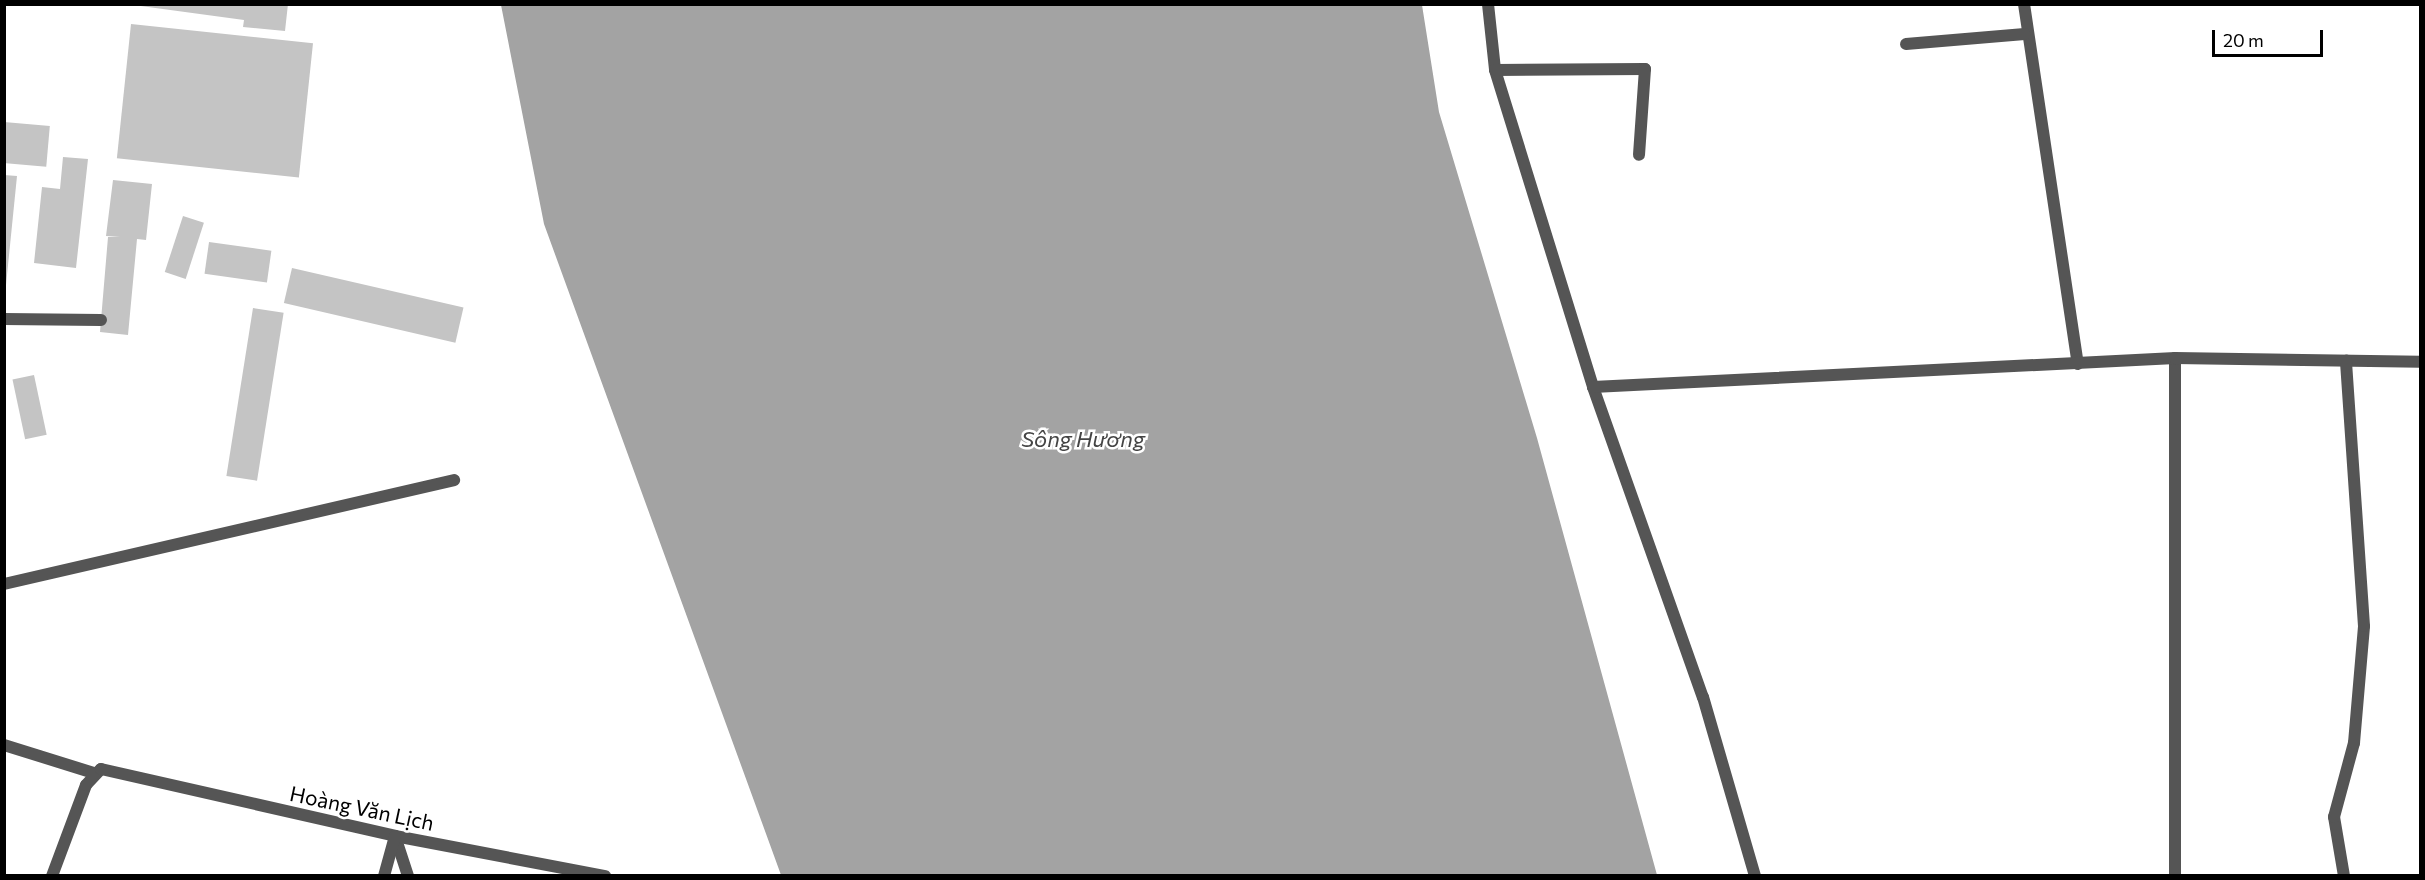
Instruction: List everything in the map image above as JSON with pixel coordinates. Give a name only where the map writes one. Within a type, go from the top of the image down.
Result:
[{"type":"street","points":[[1488,4],[1495,70],[1593,387],[1702,697],[1755,876]]},
{"type":"street","points":[[2024,4],[2025,34],[2078,364]]},
{"type":"street","points":[[1906,44],[2025,34]]},
{"type":"street","points":[[1495,70],[1645,69],[1640,155]]},
{"type":"street","points":[[4,319],[101,320]]},
{"type":"street","points":[[1593,387],[2175,358],[2421,362]]},
{"type":"street","points":[[2175,358],[2175,876]]},
{"type":"street","points":[[2344,876],[2334,817],[2354,743],[2364,626],[2346,361]]},
{"type":"street","points":[[4,584],[454,480]]},
{"type":"street","points":[[4,745],[94,773],[51,876]]},
{"type":"street","name":"Hoàng Văn Lịch","points":[[94,773],[113,772],[395,837],[605,876]]},
{"type":"street","points":[[384,876],[395,837]]},
{"type":"street","points":[[395,837],[408,876]]},
{"type":"water","name":"Sông Hương","points":[[501,5],[1422,5],[1439,112],[1537,438],[1657,875],[781,875],[544,224]]},
{"type":"building","points":[[126,4],[288,4],[285,31],[243,27],[244,20]]},
{"type":"building","points":[[131,24],[313,43],[299,177],[117,158]]},
{"type":"building","points":[[4,122],[50,126],[46,167],[4,163]]},
{"type":"building","points":[[63,157],[88,159],[76,268],[34,263],[42,187],[60,189]]},
{"type":"building","points":[[4,175],[17,176],[6,285],[4,285]]},
{"type":"building","points":[[113,180],[152,184],[146,240],[137,239],[128,335],[100,332],[108,237],[120,237],[106,236]]},
{"type":"building","points":[[183,216],[204,223],[186,279],[165,272]]},
{"type":"building","points":[[209,242],[271,251],[267,282],[205,274]]},
{"type":"building","points":[[292,268],[463,308],[455,343],[284,303]]},
{"type":"building","points":[[253,308],[284,313],[257,481],[226,476]]},
{"type":"building","points":[[34,375],[47,435],[25,439],[12,380]]}]
